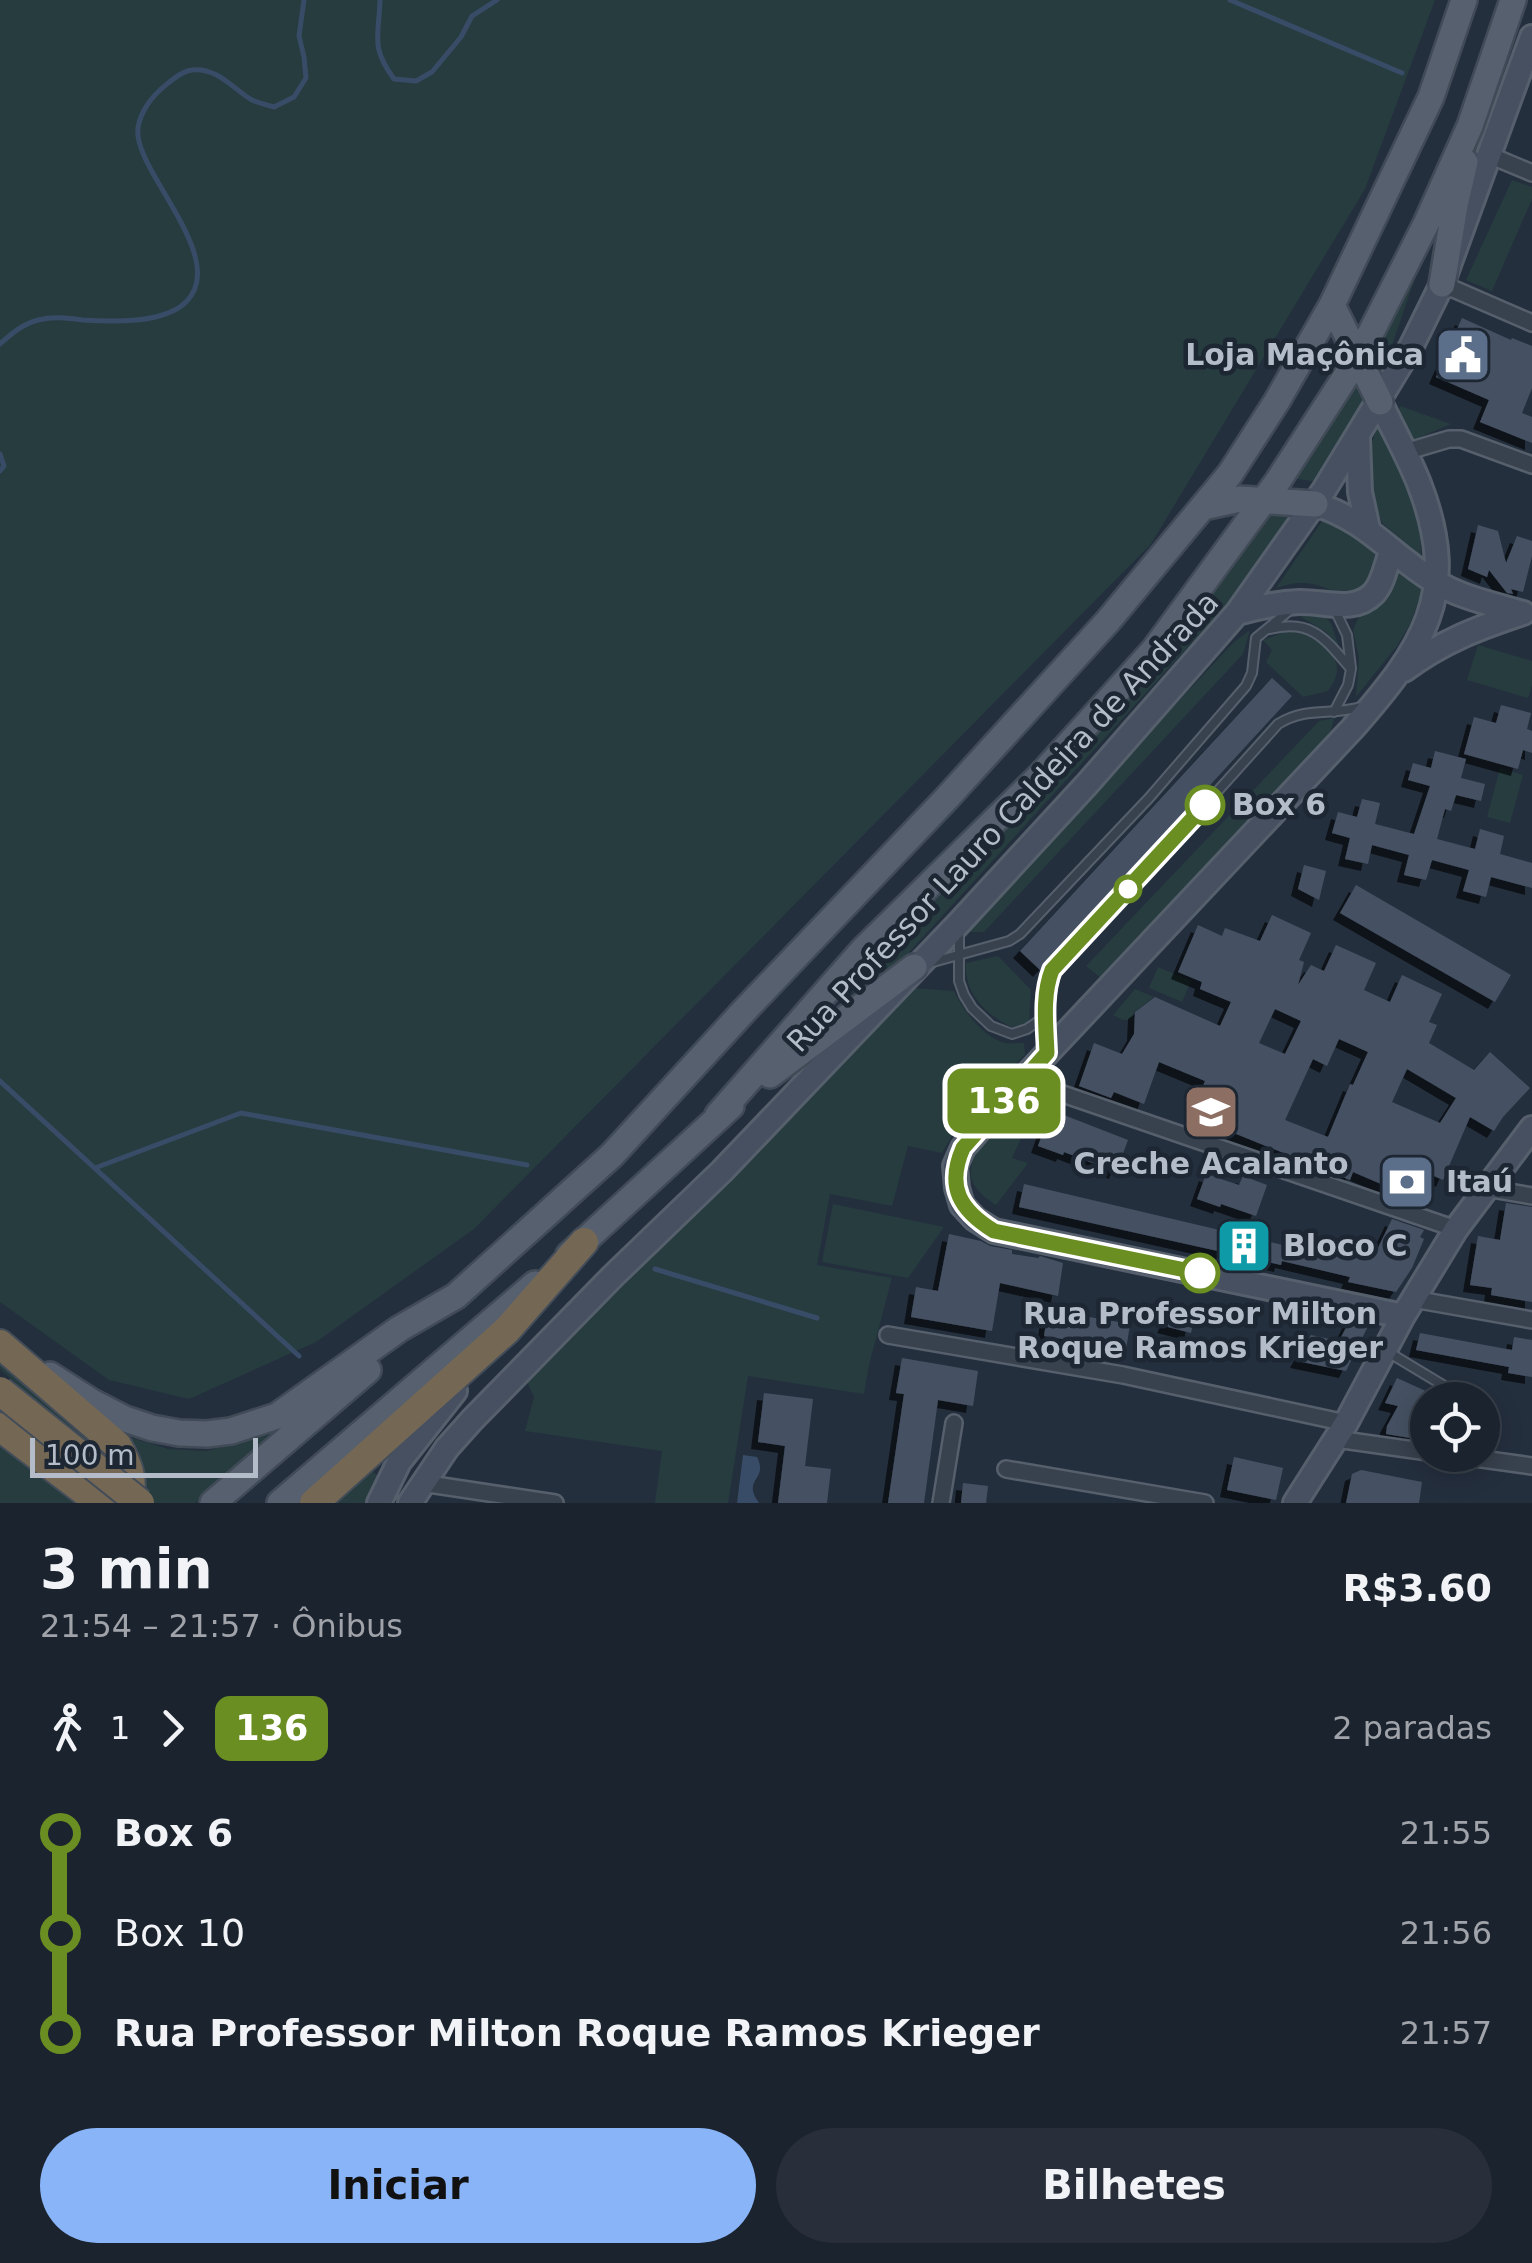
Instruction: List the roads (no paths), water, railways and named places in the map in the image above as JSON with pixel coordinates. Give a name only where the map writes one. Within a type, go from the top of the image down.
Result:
[{"type":"highway","points":[[314,1503],[508,1330],[584,1242]]},
{"type":"highway","points":[[2,1345],[117,1445],[129,1466],[132,1491],[128,1503]]},
{"type":"highway","points":[[0,1391],[140,1503]]},
{"type":"highway","points":[[0,1427],[100,1503]]},
{"type":"main road","points":[[212,1503],[456,1296],[612,1155],[946,799],[1108,621],[1204,507],[1277,402],[1332,304],[1430,96],[1464,0]]},
{"type":"main road","points":[[718,1116],[863,950],[1041,774],[1154,650],[1265,499],[1359,356],[1426,224],[1470,126],[1513,0]]},
{"type":"main road","name":"Rua Professor Lauro Caldeira de Andrada","points":[[416,1493],[447,1448],[501,1390],[722,1170],[959,923],[1088,784],[1237,613],[1315,504],[1412,346],[1442,284],[1532,37]]},
{"type":"main road","points":[[1442,284],[1470,126]]},
{"type":"main road","points":[[1332,304],[1405,452],[1430,519],[1438,564],[1435,600],[1426,626],[1375,702],[1022,1080],[963,1148],[955,1166],[962,1204],[974,1219],[994,1231],[1408,1307]]},
{"type":"main road","points":[[1358,436],[1357,464],[1368,530]]},
{"type":"main road","points":[[1204,507],[1240,499],[1315,504],[1352,518],[1437,583],[1456,593],[1528,612]]},
{"type":"main road","points":[[1237,613],[1266,605],[1302,602],[1333,606],[1357,603],[1372,596],[1380,584],[1392,550]]},
{"type":"main road","points":[[1394,678],[1446,642],[1528,612]]},
{"type":"main road","points":[[280,1503],[584,1242],[718,1116],[914,967]]},
{"type":"main road","points":[[1295,1503],[1341,1431],[1408,1307],[1456,1229],[1532,1128]]},
{"type":"main road","points":[[2,1345],[125,1419],[179,1433],[207,1434],[231,1431],[277,1416],[399,1329],[456,1296]]},
{"type":"main road","points":[[379,1503],[399,1462],[433,1416],[508,1330]]},
{"type":"street","points":[[1489,155],[1532,174]]},
{"type":"street","points":[[1442,284],[1532,324]]},
{"type":"street","points":[[1405,452],[1449,438],[1462,439],[1532,465]]},
{"type":"street","points":[[1022,1080],[1456,1229]]},
{"type":"street","points":[[1486,1188],[1532,1196]]},
{"type":"street","points":[[1408,1307],[1532,1320]]},
{"type":"street","points":[[888,1334],[1123,1374],[1410,1448]]},
{"type":"street","points":[[941,1503],[954,1423]]},
{"type":"street","points":[[1500,1462],[1532,1466]]},
{"type":"street","points":[[1006,1468],[1205,1503]]},
{"type":"street","points":[[416,1493],[555,1503]]},
{"type":"lane","points":[[914,967],[1009,941],[1020,934],[1149,798],[1246,686],[1252,673],[1256,638],[1302,602]]},
{"type":"lane","points":[[1333,606],[1351,653],[1348,684],[1334,712]]},
{"type":"lane","points":[[1264,631],[1298,624],[1311,629],[1351,669]]},
{"type":"lane","points":[[1047,1053],[1046,1016],[1052,970],[1278,724],[1300,713],[1334,712],[1375,702]]},
{"type":"lane","points":[[959,923],[958,972],[964,996],[972,1008],[991,1026],[1012,1034],[1046,1016]]},
{"type":"lane","points":[[1384,1350],[1438,1382]]},
{"type":"water","points":[[743,1455],[757,1457],[760,1465],[753,1489],[759,1503],[737,1503]]},
{"type":"waterway","points":[[0,344],[18,329],[38,320],[137,320],[165,314],[186,302],[196,285],[197,265],[180,220],[143,154],[138,136],[141,117],[160,90],[192,70],[217,75],[252,100],[274,107],[294,97],[306,78],[299,36],[304,0]]},
{"type":"waterway","points":[[380,0],[378,41],[382,58],[394,79],[416,81],[432,72],[461,37],[472,16],[497,0]]},
{"type":"waterway","points":[[1230,0],[1402,73]]},
{"type":"waterway","points":[[0,454],[4,466],[0,471]]},
{"type":"waterway","points":[[0,1081],[299,1356]]},
{"type":"waterway","points":[[95,1168],[241,1113],[527,1165]]},
{"type":"waterway","points":[[655,1269],[817,1318]]},
{"type":"place","name":"Loja Maçônica","points":[[1463,355]]},
{"type":"place","name":"Box 6","points":[[1205,805]]},
{"type":"place","name":"Creche Acalanto","points":[[1211,1112]]},
{"type":"place","name":"Itaú","points":[[1407,1182]]},
{"type":"place","name":"Bloco C","points":[[1244,1246]]},
{"type":"place","name":"Rua Professor Milton Roque Ramos Krieger","points":[[1200,1273]]}]
